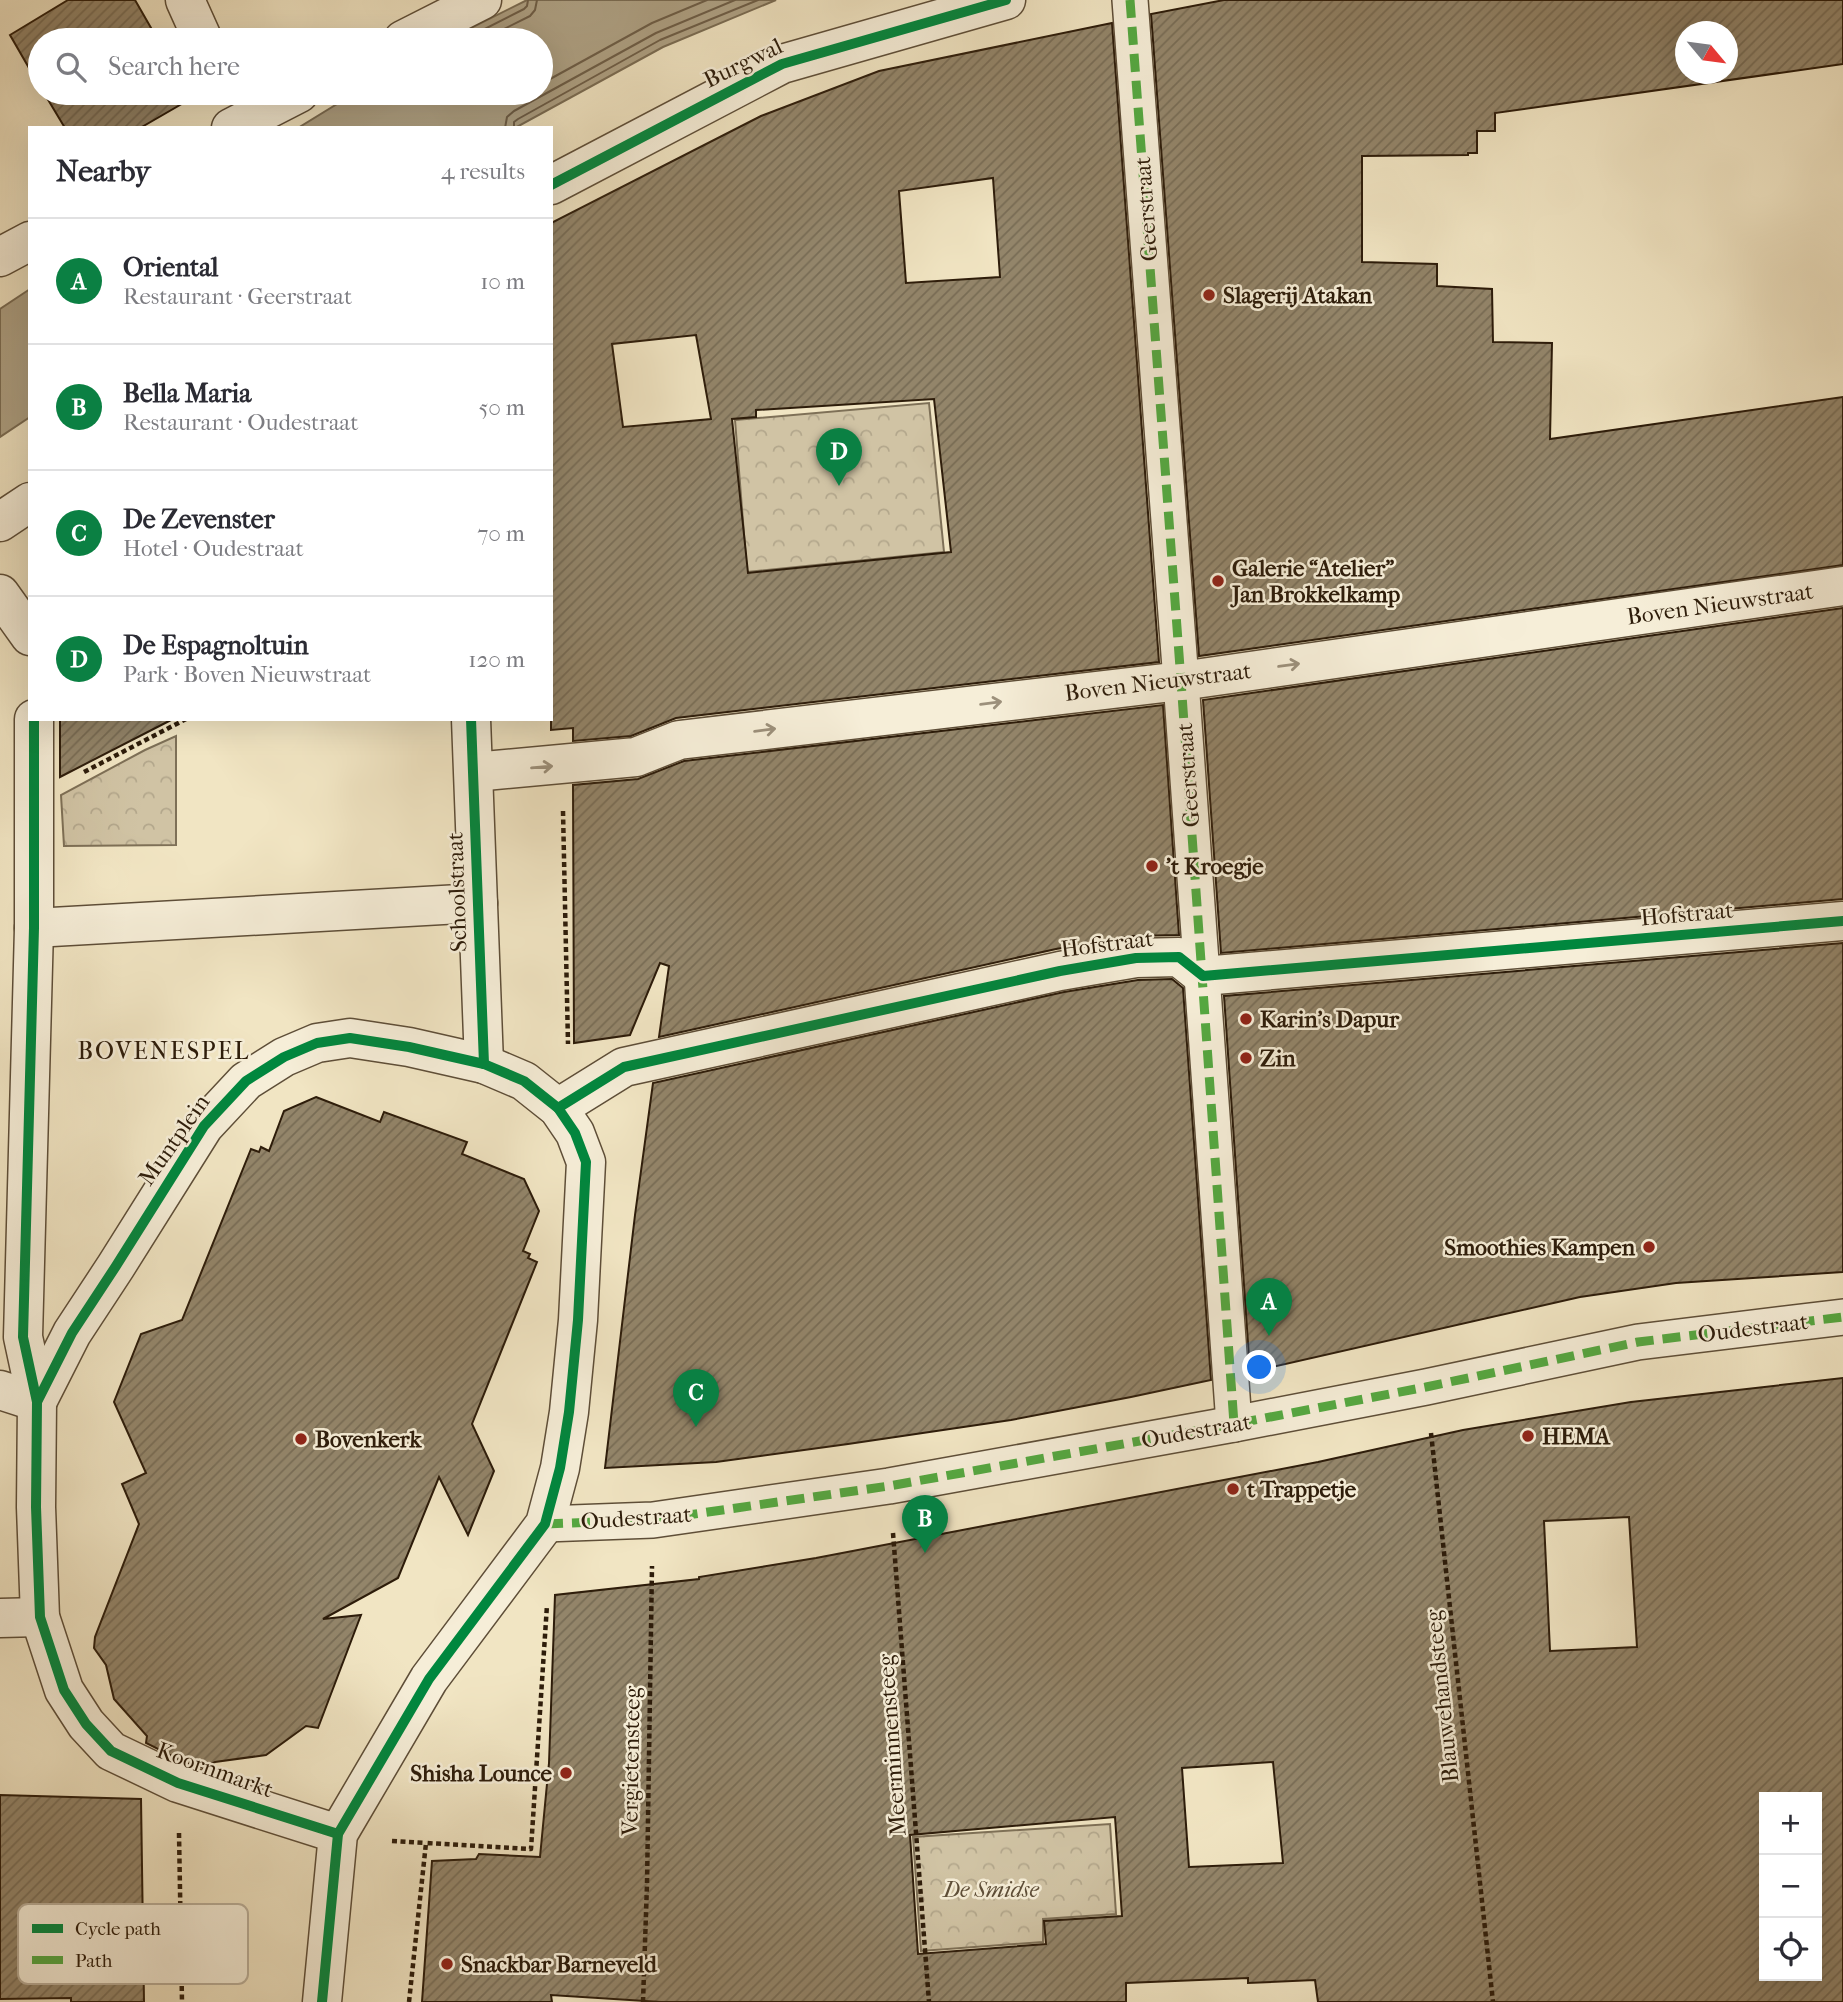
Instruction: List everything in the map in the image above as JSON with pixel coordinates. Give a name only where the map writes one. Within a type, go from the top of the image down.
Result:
[{"type":"street","points":[[185,0],[198,28]]},
{"type":"street","points":[[427,28],[482,0]]},
{"type":"street","name":"Burgwal","points":[[553,184],[782,64],[1006,0]]},
{"type":"street","name":"Geerstraat","points":[[1130,0],[1234,1424]]},
{"type":"street","points":[[233,114],[261,105]]},
{"type":"street","points":[[0,257],[28,242]]},
{"type":"street","points":[[0,522],[28,503]]},
{"type":"street","name":"Boven Nieuwstraat","points":[[474,772],[636,757],[679,740],[1181,681],[1843,586]]},
{"type":"street","points":[[0,594],[28,633]]},
{"type":"street","points":[[34,721],[34,928],[16,1016],[23,1337],[37,1402]]},
{"type":"street","name":"Schoolstraat","points":[[471,721],[484,1064]]},
{"type":"street","points":[[34,928],[478,904]]},
{"type":"street","name":"Hofstraat","points":[[558,1108],[624,1067],[1060,971],[1136,958],[1180,957],[1203,976],[1843,921]]},
{"type":"street","name":"Muntplein","points":[[37,1402],[72,1333],[204,1126],[246,1080],[284,1057],[317,1043],[350,1038],[409,1047],[484,1064],[524,1081],[558,1108],[575,1133],[586,1162],[578,1320],[569,1412],[560,1468],[545,1524]]},
{"type":"street","name":"Oudestraat","points":[[545,1524],[653,1520],[889,1486],[1234,1424],[1638,1342],[1843,1317]]},
{"type":"street","points":[[0,1390],[37,1402]]},
{"type":"street","name":"Koornmarkt","points":[[37,1402],[36,1507],[40,1617],[64,1690],[86,1724],[111,1751],[178,1783],[338,1834]]},
{"type":"street","points":[[322,2002],[338,1834],[429,1679],[545,1524]]},
{"type":"street","points":[[0,1618],[40,1617]]},
{"type":"path","points":[[34,798],[182,721]]},
{"type":"path","points":[[558,1108],[568,1052],[562,765]]},
{"type":"path","points":[[409,2002],[426,1843],[531,1849],[547,1601]]},
{"type":"path","points":[[178,1783],[180,1904]]},
{"type":"path","points":[[182,1984],[182,2002]]},
{"type":"green space","points":[[929,403],[944,552],[747,572],[735,420]]},
{"type":"green space","points":[[176,736],[176,845],[64,846],[61,795]]},
{"type":"green space","name":"De Smidse","points":[[1110,1824],[1116,1914],[1043,1919],[1043,1942],[921,1951],[913,1837]]},
{"type":"water","points":[[527,0],[776,0],[663,47],[519,126],[301,126],[335,105],[553,105],[553,28],[471,28]]},
{"type":"water","points":[[28,290],[28,418],[0,437],[0,309]]},
{"type":"building","points":[[68,0],[135,0],[151,28],[28,28],[28,66],[10,35]]},
{"type":"building","points":[[1224,0],[1843,0],[1843,64],[1738,79],[1738,21],[1675,21],[1675,84],[1701,84],[1495,113],[1495,131],[1477,131],[1477,153],[1468,155],[1362,156],[1362,262],[1437,264],[1437,286],[1492,289],[1493,342],[1552,343],[1550,439],[1843,397],[1843,565],[1199,656],[1151,14]]},
{"type":"building","points":[[1112,23],[1159,662],[676,718],[631,736],[573,741],[573,728],[551,730],[553,222],[761,116],[879,71]],"holes":[[[993,178],[1000,277],[906,283],[899,191]],[[696,335],[711,419],[623,427],[612,344]],[[934,399],[951,552],[748,573],[732,419],[756,417],[756,410]]]},
{"type":"building","points":[[51,105],[180,105],[143,126],[64,126]]},
{"type":"building","points":[[1843,608],[1843,899],[1221,953],[1203,700]]},
{"type":"building","points":[[1163,705],[1179,935],[1132,936],[1056,949],[659,1037],[669,966],[660,963],[630,1035],[574,1043],[573,785],[638,779],[684,761]]},
{"type":"building","points":[[60,721],[169,721],[60,777]]},
{"type":"building","points":[[1843,943],[1843,1272],[1676,1283],[1580,1297],[1250,1372],[1224,996]]},
{"type":"building","points":[[1172,979],[1183,988],[1211,1380],[1011,1420],[848,1444],[716,1462],[605,1468],[653,1083],[1064,992],[1138,980]]},
{"type":"building","name":"Bovenkerk","points":[[316,1097],[380,1122],[384,1112],[467,1142],[462,1154],[524,1179],[539,1211],[523,1251],[530,1254],[528,1258],[537,1262],[472,1424],[494,1471],[468,1535],[439,1477],[398,1578],[323,1619],[361,1615],[318,1728],[306,1726],[266,1755],[215,1762],[203,1768],[186,1763],[146,1743],[147,1736],[114,1699],[106,1665],[94,1648],[95,1637],[139,1524],[122,1484],[146,1473],[114,1402],[141,1334],[182,1320],[251,1149],[259,1152],[261,1147],[269,1151],[284,1111]]},
{"type":"building","points":[[1843,1378],[1843,2002],[1318,2002],[1315,1980],[1248,1983],[1248,1978],[1126,1983],[1126,2002],[661,2002],[551,1995],[552,2002],[422,2002],[432,1861],[476,1859],[479,1854],[540,1857],[549,1763],[555,1595],[699,1579],[816,1558],[1318,1462],[1463,1430],[1631,1402]],"holes":[[[1629,1517],[1637,1647],[1550,1651],[1544,1521]],[[1273,1762],[1283,1863],[1189,1867],[1182,1768]],[[1115,1817],[1122,1916],[1044,1921],[1046,1944],[918,1954],[910,1835]]]},
{"type":"building","points":[[0,1795],[141,1799],[143,1904],[18,1904],[18,1984],[144,1984],[144,2002],[71,2002],[71,1998],[0,1999]]},
{"type":"marked path","points":[[1130,0],[1234,1424]]},
{"type":"marked path","points":[[545,1524],[653,1520],[889,1486],[1234,1424],[1638,1342],[1843,1317]]},
{"type":"cycle path","points":[[553,184],[782,64],[1006,0]]},
{"type":"cycle path","points":[[34,721],[34,928],[23,1337],[37,1402],[36,1507],[40,1617],[64,1690],[86,1724],[111,1751],[178,1783],[338,1834]]},
{"type":"cycle path","points":[[471,721],[484,1064]]},
{"type":"cycle path","points":[[558,1108],[624,1067],[1060,971],[1136,958],[1179,957],[1203,976],[1843,921]]},
{"type":"cycle path","points":[[37,1402],[72,1333],[204,1126],[246,1081],[284,1057],[317,1043],[350,1038],[409,1047],[484,1064],[524,1081],[558,1108],[575,1133],[586,1162],[578,1320],[569,1412],[560,1468],[545,1524],[429,1679],[338,1834],[322,2002]]},
{"type":"place","name":"Slagerij Atakan","points":[[1209,295]]},
{"type":"place","name":"De Espagnoltuin","points":[[839,486]]},
{"type":"place","name":"Galerie “Atelier” Jan Brokkelkamp","points":[[1218,581]]},
{"type":"place","name":"'t Kroegje","points":[[1152,866]]},
{"type":"place","name":"Karin's Dapur","points":[[1246,1019]]},
{"type":"place","name":"Zin","points":[[1246,1058]]},
{"type":"place","name":"Smoothies Kampen","points":[[1649,1247]]},
{"type":"place","name":"Oriental","points":[[1269,1336]]},
{"type":"place","name":"De Zevenster","points":[[696,1427]]},
{"type":"place","name":"HEMA","points":[[1528,1436]]},
{"type":"place","name":"Bovenkerk","points":[[301,1439]]},
{"type":"place","name":"t Trappetje","points":[[1233,1489]]},
{"type":"place","name":"Bella Maria","points":[[925,1553]]},
{"type":"place","name":"Shisha Lounce","points":[[566,1773]]},
{"type":"place","name":"Snackbar Barneveld","points":[[447,1964]]},
{"type":"district","name":"BOVENESPEL","points":[[164,1051]]}]
